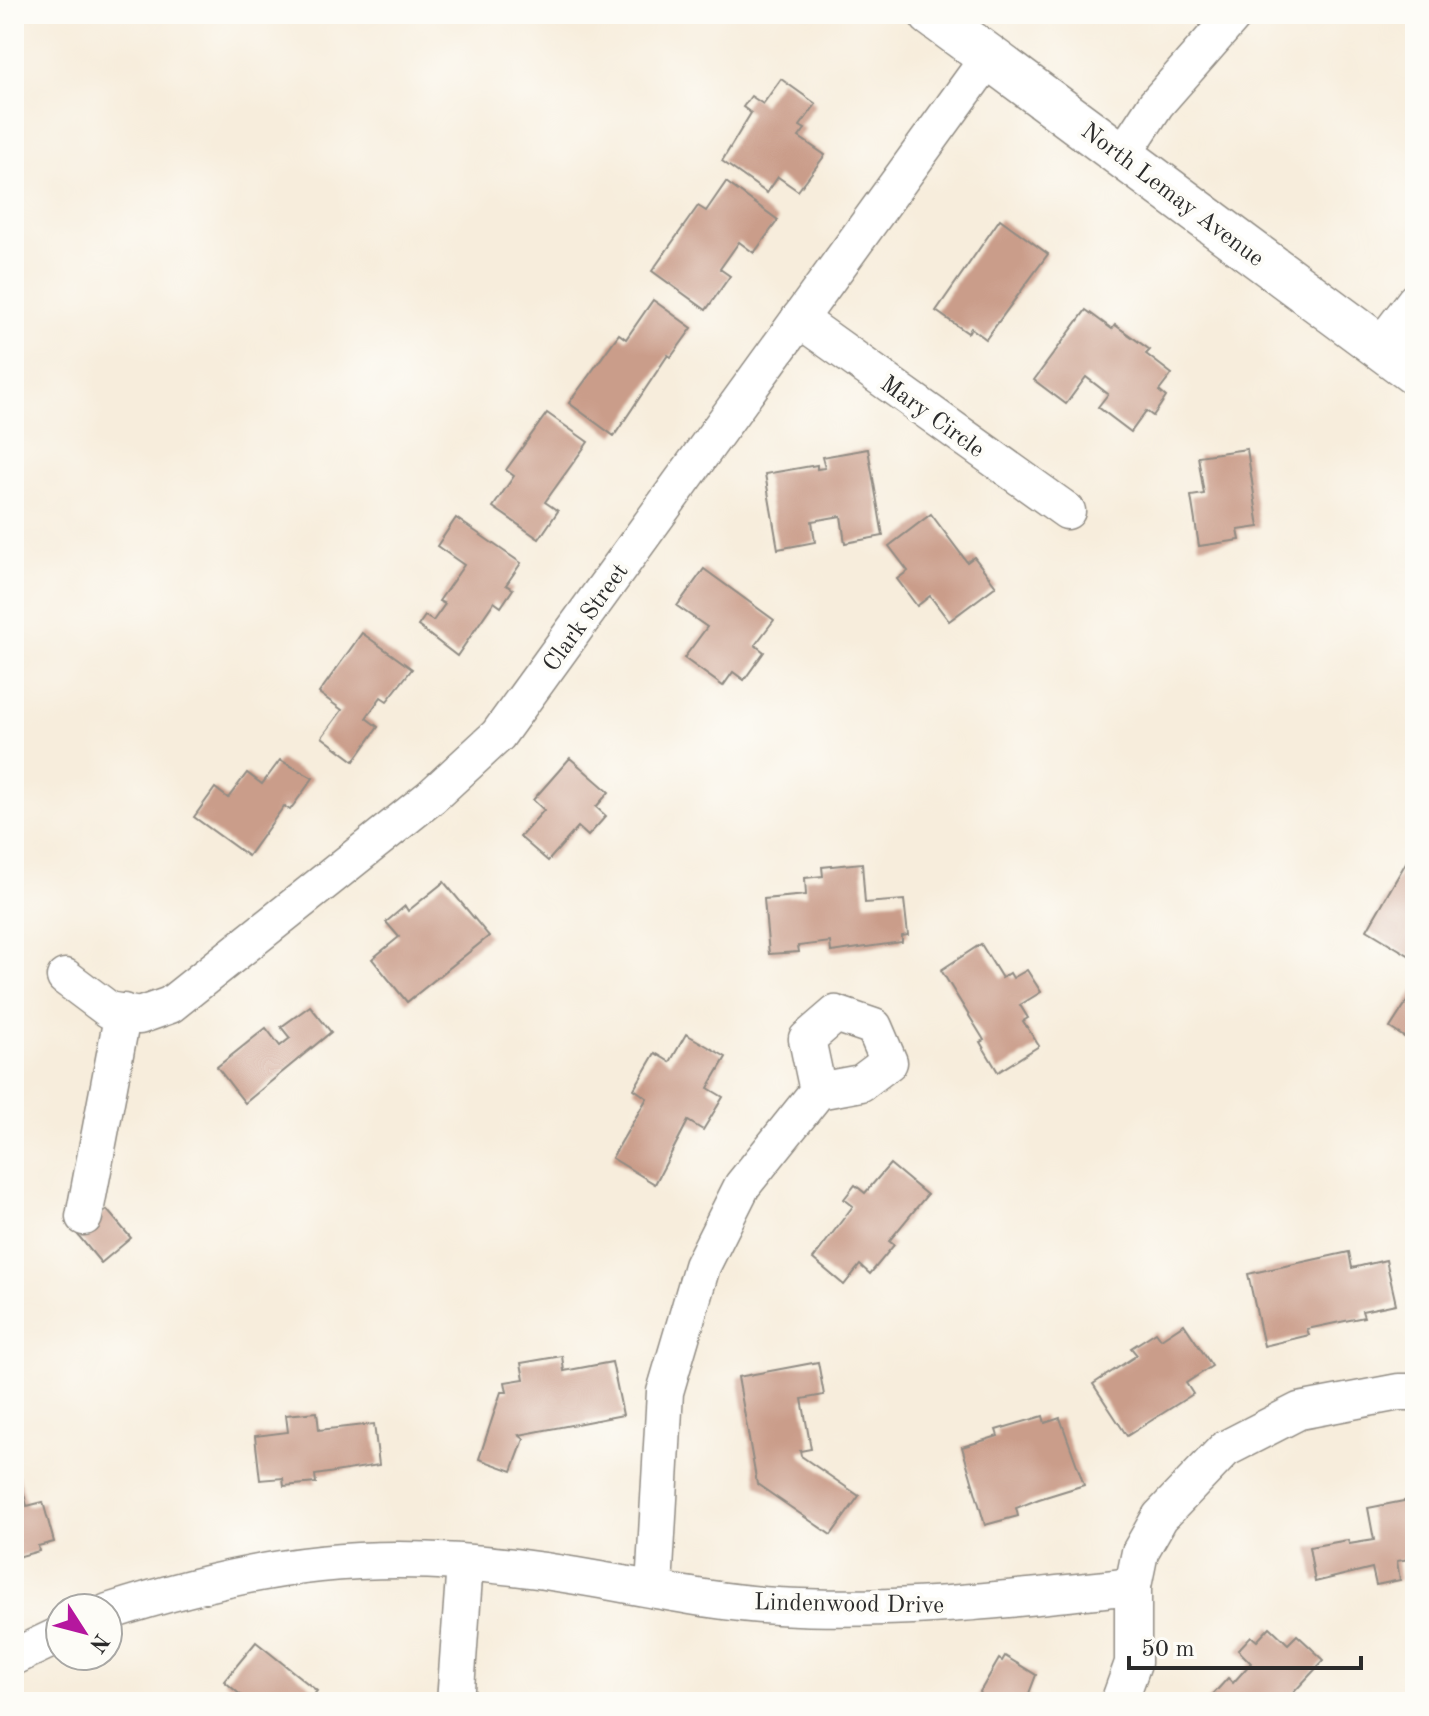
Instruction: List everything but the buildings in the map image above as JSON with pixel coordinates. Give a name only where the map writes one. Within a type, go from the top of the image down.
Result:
[{"type":"main road","name":"North Lemay Avenue","points":[[931,14],[1415,373]]},
{"type":"street","points":[[1122,156],[1166,92],[1235,14]]},
{"type":"street","name":"Clark Street","points":[[123,1012],[139,1016],[170,1005],[431,797],[498,735],[989,57]]},
{"type":"street","points":[[1380,347],[1415,301]]},
{"type":"street","name":"Mary Circle","points":[[799,319],[1067,511]]},
{"type":"street","points":[[65,977],[109,1010],[123,1012],[84,1217]]},
{"type":"street","points":[[654,1588],[665,1392],[702,1266],[742,1186],[818,1091]]},
{"type":"street","points":[[1119,1702],[1133,1663],[1133,1586],[1140,1552],[1160,1517],[1225,1449],[1299,1411],[1399,1392],[1415,1392]]},
{"type":"street","name":"Lindenwood Drive","points":[[124,1607],[192,1585],[280,1566],[349,1559],[465,1563],[776,1606],[933,1608],[1133,1586]]},
{"type":"street","points":[[455,1702],[465,1563]]},
{"type":"street","points":[[14,1657],[44,1643]]}]
